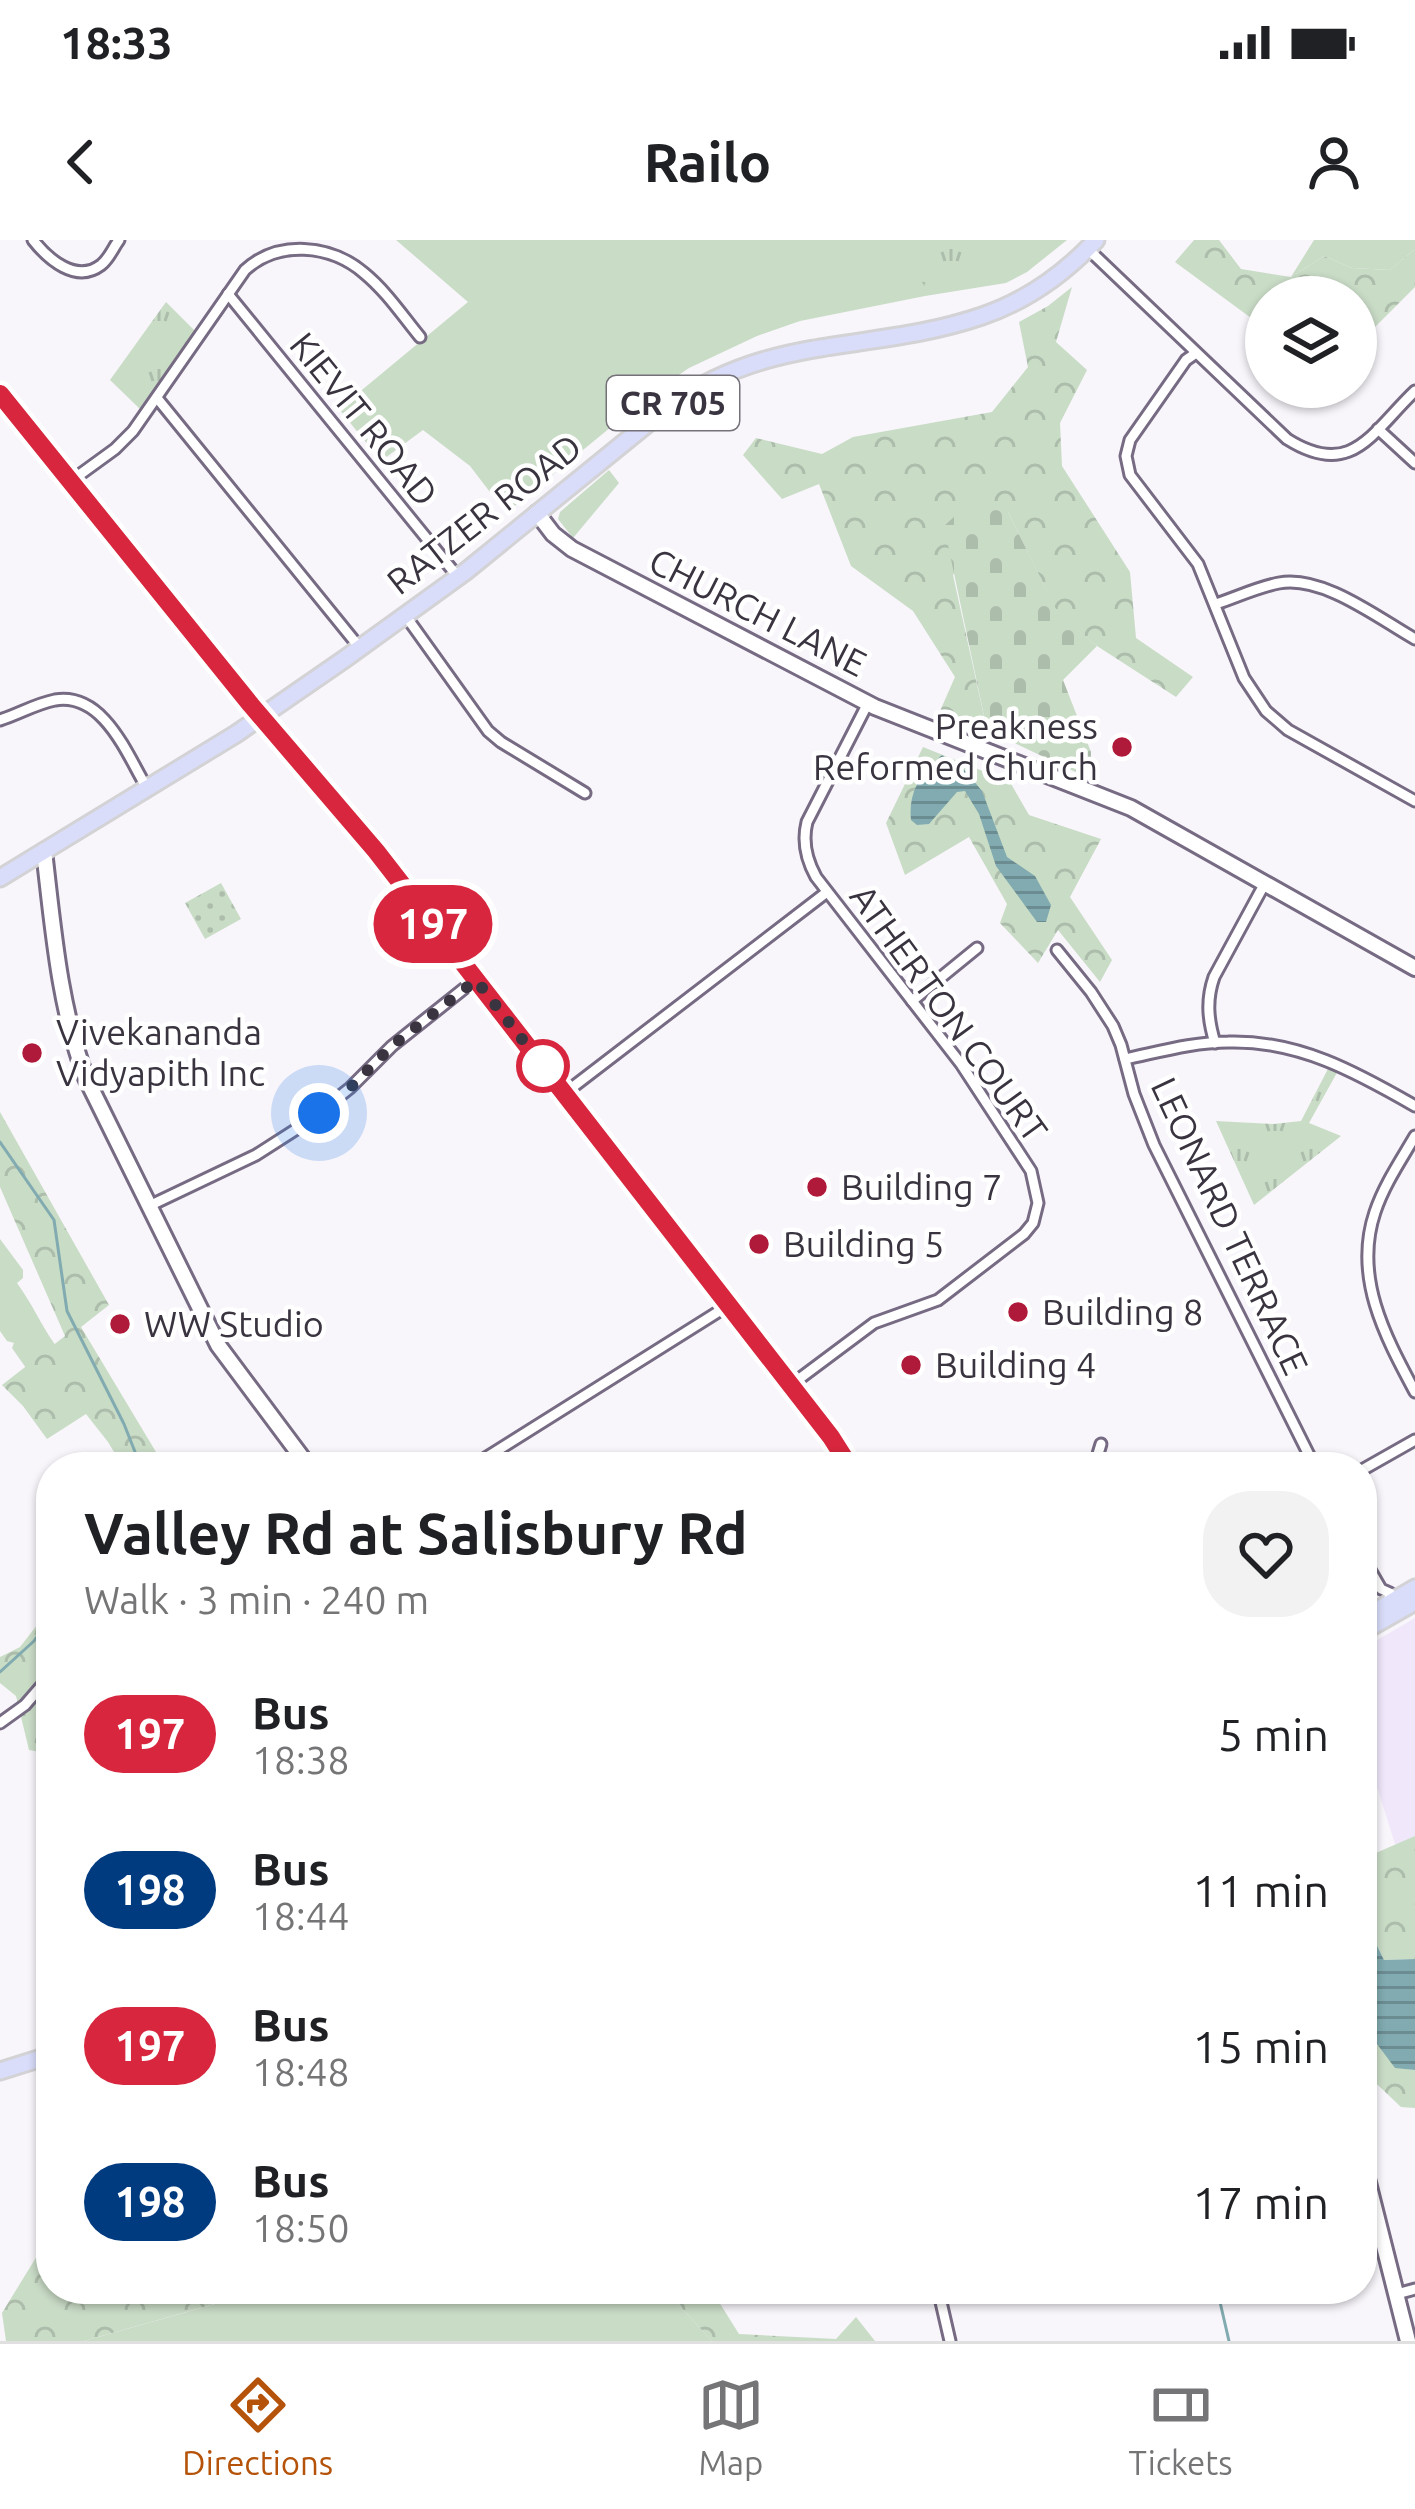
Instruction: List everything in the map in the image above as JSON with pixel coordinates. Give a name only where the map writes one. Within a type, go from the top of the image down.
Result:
[{"type":"main road","name":"RATZER ROAD","points":[[0,878],[261,717],[360,648],[458,578],[668,406],[713,378],[780,354],[949,325],[986,314],[1037,290],[1092,244]]},
{"type":"main road","points":[[0,394],[261,717],[376,851],[840,1452]]},
{"type":"main road","points":[[1377,1603],[1384,1596],[1415,1588]]},
{"type":"main road","points":[[1377,1624],[1415,1602]]},
{"type":"main road","points":[[0,2071],[36,2060]]},
{"type":"street","points":[[33,240],[52,261],[81,271],[102,264],[119,240]]},
{"type":"street","points":[[1092,244],[1196,353],[1287,439],[1310,451],[1346,454],[1362,446],[1415,391]]},
{"type":"street","points":[[71,481],[124,441],[228,294],[251,264],[268,253],[318,249],[346,260],[364,272],[420,337]]},
{"type":"street","name":"KIEVIT ROAD","points":[[228,294],[458,578]]},
{"type":"street","points":[[1196,353],[1186,360],[1130,440],[1126,457],[1135,484],[1198,564],[1244,678],[1266,711],[1288,730],[1415,801]]},
{"type":"street","points":[[157,398],[360,648]]},
{"type":"street","points":[[1378,429],[1415,463]]},
{"type":"street","name":"CHURCH LANE","points":[[537,513],[572,549],[868,703],[1100,793],[1415,968]]},
{"type":"street","points":[[1216,604],[1274,584],[1308,584],[1334,593],[1415,639]]},
{"type":"street","points":[[405,615],[488,731],[585,793]]},
{"type":"street","points":[[0,720],[56,700],[84,704],[108,724],[147,788]]},
{"type":"street","name":"ATHERTON COURT","points":[[791,1384],[874,1323],[950,1292],[1024,1234],[1036,1214],[1038,1195],[1031,1172],[973,1081],[827,892],[806,854],[804,832],[811,813],[868,703]]},
{"type":"street","points":[[44,851],[63,997],[75,1049],[218,1345],[294,1452]]},
{"type":"street","points":[[1215,1042],[1208,1002],[1214,977],[1265,884]]},
{"type":"street","points":[[565,1094],[827,892]]},
{"type":"street","points":[[912,1001],[977,949]]},
{"type":"street","name":"LEONARD TERRACE","points":[[1057,950],[1103,1009],[1121,1045],[1154,1145],[1308,1452]]},
{"type":"street","points":[[149,1206],[256,1155],[300,1127],[476,980]]},
{"type":"street","points":[[1125,1059],[1215,1042],[1274,1045],[1320,1057],[1415,1106]]},
{"type":"street","points":[[1415,1136],[1375,1211],[1368,1259],[1378,1319],[1415,1392]]},
{"type":"street","points":[[495,1452],[729,1305]]},
{"type":"street","points":[[1377,1462],[1415,1440]]},
{"type":"street","points":[[1099,1452],[1101,1444]]},
{"type":"street","points":[[1377,1583],[1384,1596]]},
{"type":"street","points":[[0,1723],[36,1693]]},
{"type":"street","points":[[1377,2217],[1408,2341]]},
{"type":"street","points":[[1397,2294],[1415,2289]]},
{"type":"street","points":[[941,2304],[950,2341]]},
{"type":"shaded area","points":[[1415,1618],[1415,1836],[1396,1847],[1377,1787],[1377,1640]]},
{"type":"green space","points":[[396,240],[1067,240],[1006,283],[800,321],[689,368],[506,513],[470,466],[423,430],[381,461],[339,409],[468,302]]},
{"type":"green space","points":[[892,240],[969,240],[977,251],[926,288]]},
{"type":"green space","points":[[1194,240],[1219,240],[1241,269],[1285,276],[1245,276],[1245,314],[1175,262]]},
{"type":"green space","points":[[1314,240],[1415,240],[1415,249],[1390,270],[1352,268],[1324,256],[1292,276]]},
{"type":"green space","points":[[1415,249],[1415,287],[1377,325],[1377,276],[1293,276],[1324,256],[1352,268],[1390,270]]},
{"type":"green space","points":[[1072,287],[1056,342],[1087,370],[1060,423],[1062,466],[1130,572],[1136,638],[1193,677],[1176,697],[1097,646],[1058,614],[1008,512],[953,575],[987,730],[940,711],[955,677],[913,611],[851,566],[819,484],[782,499],[743,455],[756,438],[822,454],[853,437],[992,412],[1028,367],[1019,322]]},
{"type":"green space","points":[[166,302],[195,331],[140,409],[110,380]]},
{"type":"green space","points":[[609,470],[619,483],[573,538],[558,519],[560,512]]},
{"type":"green space","points":[[967,505],[1008,512],[1058,613],[1097,646],[1063,680],[1091,752],[1091,763],[1082,775],[987,730],[944,526]]},
{"type":"green space","points":[[923,747],[1010,782],[1029,815],[1101,839],[1070,897],[1112,960],[1100,982],[1058,930],[1038,963],[1000,923],[1007,904],[969,837],[905,875],[886,823]]},
{"type":"green space","points":[[221,883],[241,919],[205,939],[185,903]]},
{"type":"green space","points":[[1330,1065],[1339,1069],[1309,1123],[1341,1136],[1254,1205],[1216,1121],[1301,1121]]},
{"type":"green space","points":[[0,1112],[109,1305],[81,1327],[156,1452],[114,1452],[86,1414],[47,1439],[2,1385],[65,1336],[0,1187]]},
{"type":"green space","points":[[0,1239],[23,1270],[17,1283],[56,1346],[26,1368],[12,1348],[14,1343],[0,1331]]},
{"type":"green space","points":[[36,1626],[36,1751],[29,1750],[16,1696],[0,1683],[0,1657],[20,1647]]},
{"type":"green space","points":[[1415,1836],[1415,1959],[1384,1960],[1377,1946],[1377,1852]]},
{"type":"green space","points":[[1377,2044],[1395,2067],[1415,2070],[1415,2108],[1401,2107],[1377,2084]]},
{"type":"green space","points":[[36,2257],[36,2304],[214,2304],[84,2341],[6,2341],[2,2313]]},
{"type":"green space","points":[[215,2304],[678,2304],[712,2341],[84,2341]]},
{"type":"green space","points":[[678,2304],[720,2304],[739,2334],[836,2339],[856,2317],[875,2341],[712,2341]]},
{"type":"water","points":[[942,755],[963,768],[982,791],[1007,857],[1035,876],[1051,905],[1046,922],[1037,922],[996,866],[979,814],[965,791],[957,792],[929,824],[911,820],[918,784]]},
{"type":"water","points":[[1377,1946],[1384,1960],[1415,1959],[1415,2070],[1395,2068],[1377,2044]]},
{"type":"waterway","points":[[0,1142],[54,1220],[67,1311],[135,1452]]},
{"type":"waterway","points":[[0,1672],[36,1638]]},
{"type":"waterway","points":[[1220,2304],[1229,2341]]},
{"type":"bus line","name":"197","points":[[0,394],[429,918],[840,1452]]},
{"type":"place","name":"Preakness Reformed Church","points":[[1122,747]]},
{"type":"place","name":"Vivekananda Vidyapith Inc","points":[[32,1053]]},
{"type":"place","name":"Building 7","points":[[817,1187]]},
{"type":"place","name":"Building 5","points":[[759,1244]]},
{"type":"place","name":"Building 8","points":[[1018,1312]]},
{"type":"place","name":"WW Studio","points":[[120,1324]]},
{"type":"place","name":"Building 4","points":[[911,1365]]},
{"type":"route","points":[[319,1113],[392,1046],[476,980],[543,1066]]}]
